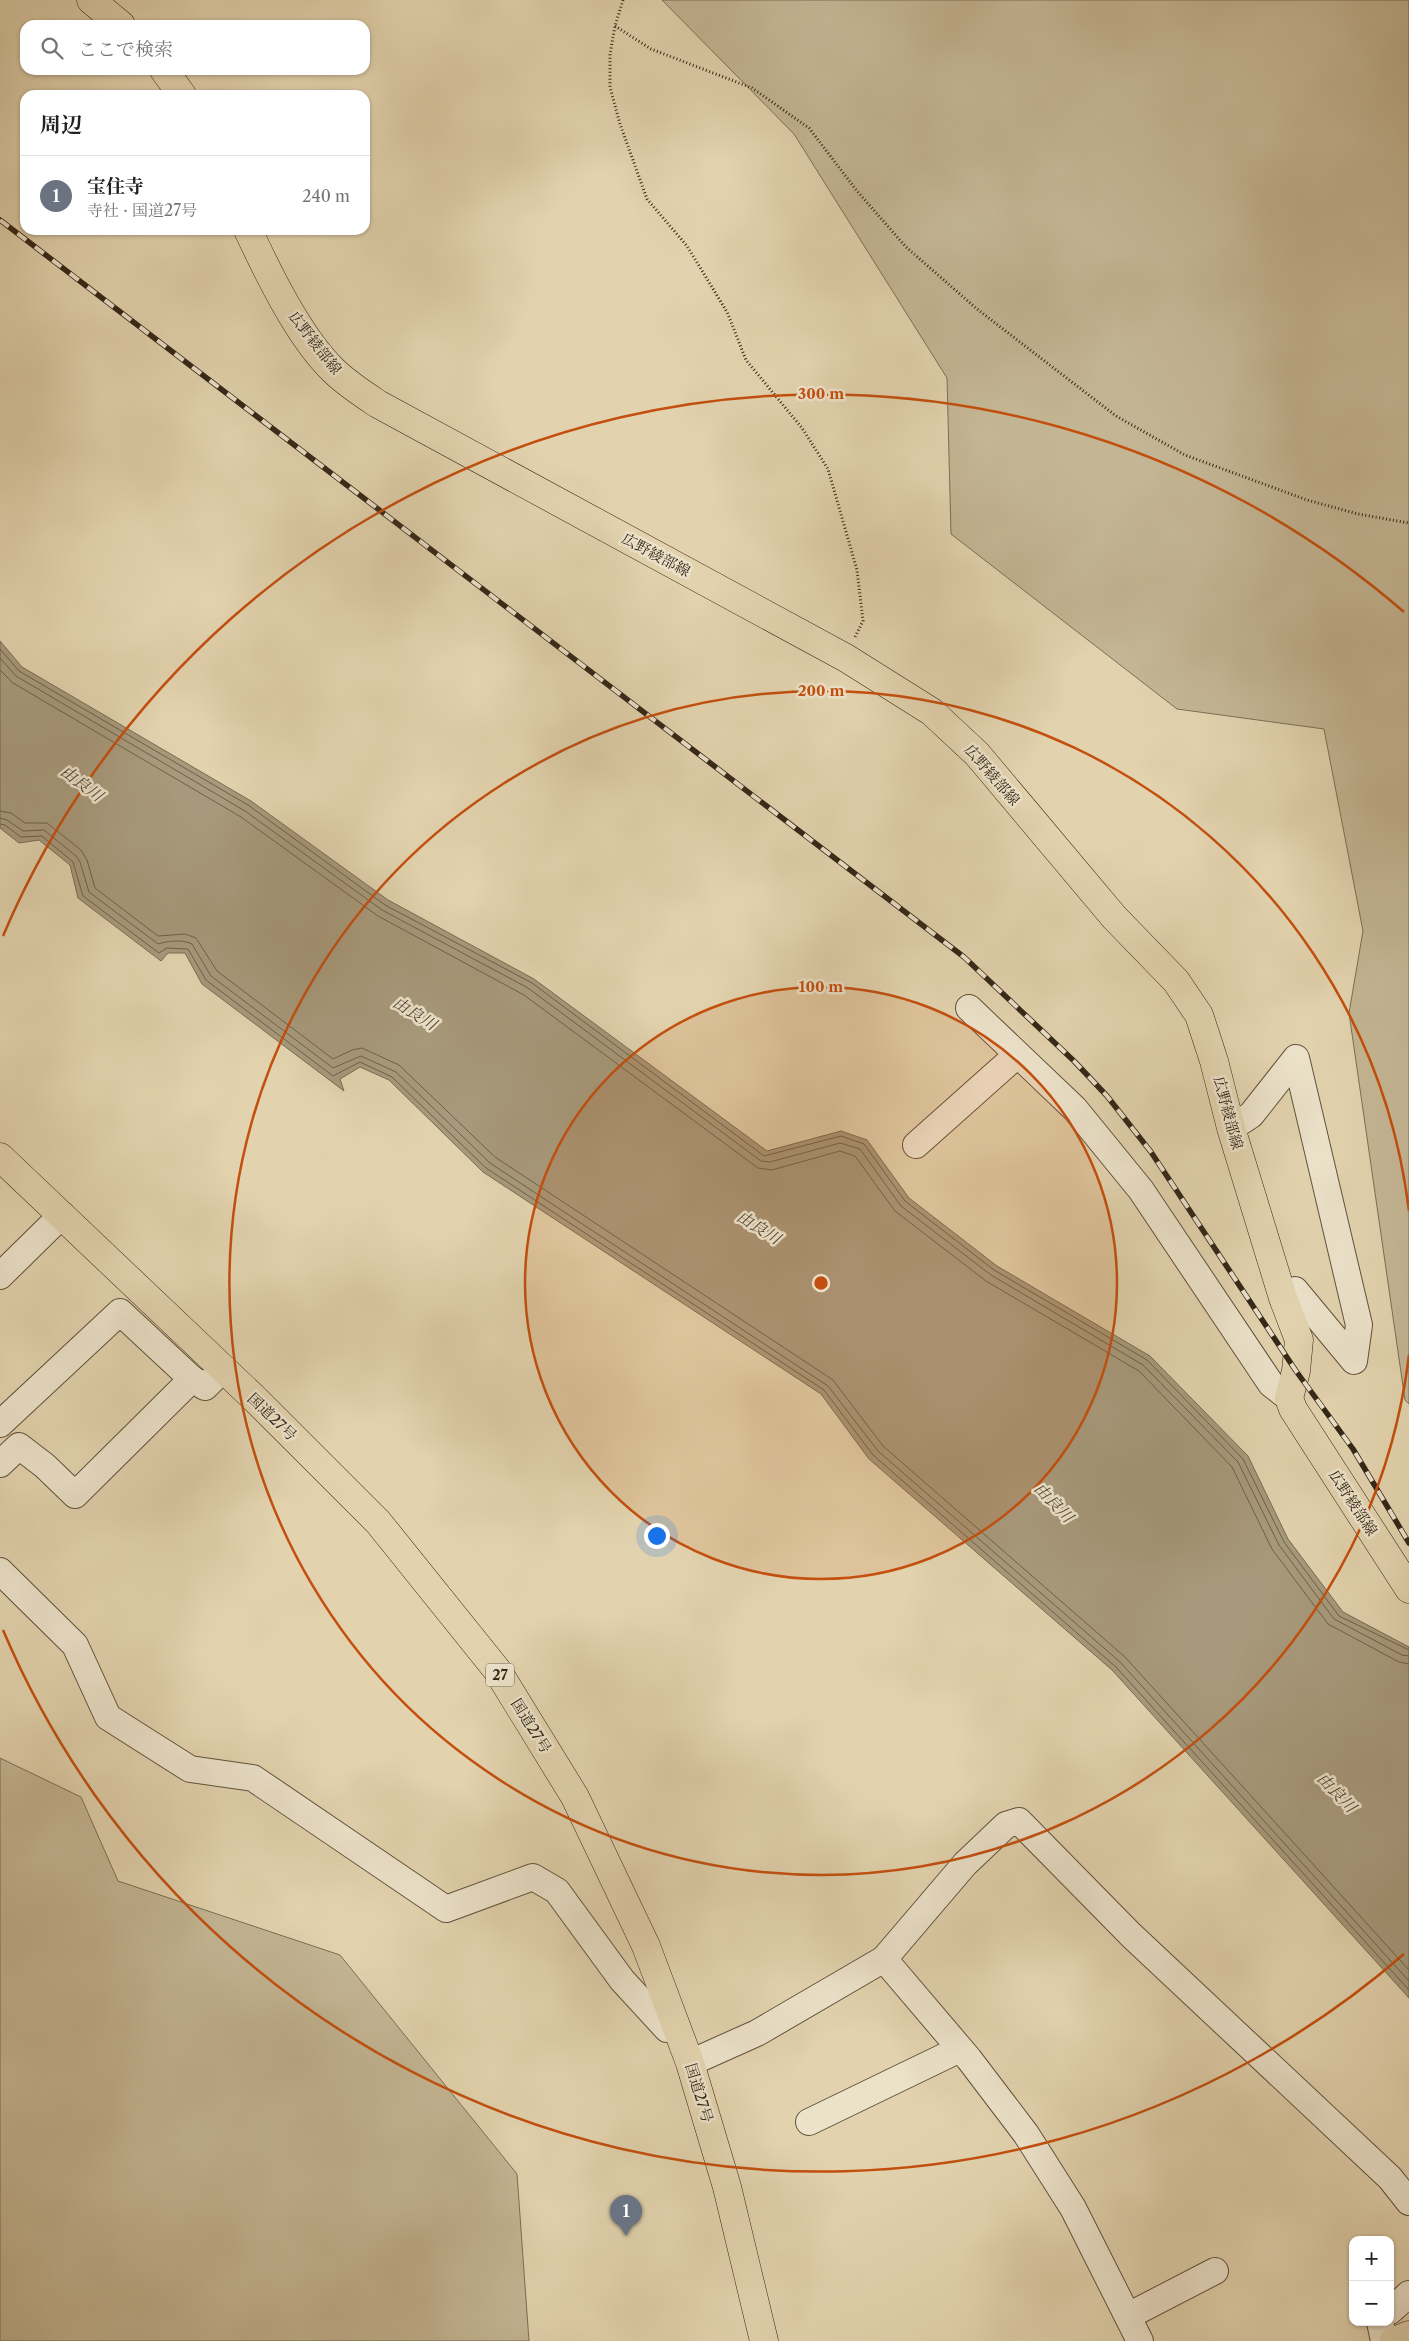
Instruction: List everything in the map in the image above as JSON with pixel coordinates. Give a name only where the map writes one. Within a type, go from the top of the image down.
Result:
[{"type":"main road","points":[[91,0],[115,20]]},
{"type":"main road","points":[[168,75],[178,90]]},
{"type":"main road","name":"広野綾部線","points":[[250,235],[266,268],[311,342],[332,369],[356,389],[378,404],[846,658],[932,712],[977,754],[1114,917],[1176,981],[1199,1015],[1283,1298],[1299,1340],[1296,1371],[1289,1398],[1292,1409],[1409,1588]]},
{"type":"main road","name":"国道27号","points":[[0,1157],[222,1370],[254,1398],[378,1522],[497,1670],[575,1797],[646,1946],[690,2063],[726,2187],[764,2341]]},
{"type":"main road","points":[[1394,2341],[1409,2335]]},
{"type":"street","points":[[969,1008],[1075,1109],[1141,1190],[1271,1384],[1289,1398]]},
{"type":"street","points":[[916,1145],[1017,1055]]},
{"type":"street","points":[[1231,1128],[1251,1115],[1296,1058],[1359,1325],[1354,1361],[1295,1290],[1283,1298]]},
{"type":"street","points":[[0,1276],[62,1215]]},
{"type":"street","points":[[192,1379],[75,1495],[45,1466],[20,1446],[0,1424],[120,1312],[192,1379],[205,1387],[222,1370]]},
{"type":"street","points":[[0,1464],[20,1446]]},
{"type":"street","points":[[0,1571],[74,1646],[108,1717],[190,1770],[253,1778],[446,1909],[534,1877],[557,1891],[622,1980],[668,2029],[678,2029]]},
{"type":"street","points":[[690,2063],[757,2033],[884,1959],[965,1864],[1006,1825],[1019,1821],[1138,1942],[1390,2178],[1409,2202]]},
{"type":"street","points":[[884,1959],[960,2049],[1026,2134],[1074,2208],[1140,2341]]},
{"type":"street","points":[[809,2122],[960,2049]]},
{"type":"street","points":[[1128,2316],[1215,2271]]},
{"type":"street","points":[[1394,2307],[1409,2294]]},
{"type":"street","points":[[1381,2326],[1384,2341]]},
{"type":"path","points":[[623,0],[615,26],[610,54],[610,87],[620,124],[647,199],[687,246],[727,312],[746,360],[802,428],[828,469],[857,570],[863,621],[846,658]]},
{"type":"path","points":[[615,26],[651,49],[752,88],[808,128],[857,191],[906,247],[977,309],[1116,416],[1185,455],[1299,497],[1358,514],[1409,523]]},
{"type":"shaded area","points":[[662,0],[1409,0],[1409,1404],[1405,1400],[1349,1013],[1363,931],[1324,729],[1177,709],[951,534],[947,378],[794,134]]},
{"type":"shaded area","points":[[0,1758],[81,1797],[118,1881],[340,1955],[517,2174],[529,2341],[0,2341]]},
{"type":"water","name":"由良川","points":[[0,641],[22,667],[251,801],[388,900],[534,979],[767,1151],[841,1131],[867,1140],[909,1198],[997,1266],[1150,1356],[1248,1456],[1288,1539],[1343,1612],[1409,1647],[1409,1998],[1112,1670],[869,1459],[821,1394],[483,1172],[389,1080],[360,1067],[340,1079],[344,1091],[202,984],[185,953],[168,953],[161,961],[78,898],[70,865],[39,840],[19,843],[0,828]]},
{"type":"railway","points":[[0,220],[964,957],[1074,1061],[1107,1096],[1151,1152],[1296,1371],[1353,1449],[1409,1543]]},
{"type":"place","name":"宝住寺","points":[[626,2236]]}]
